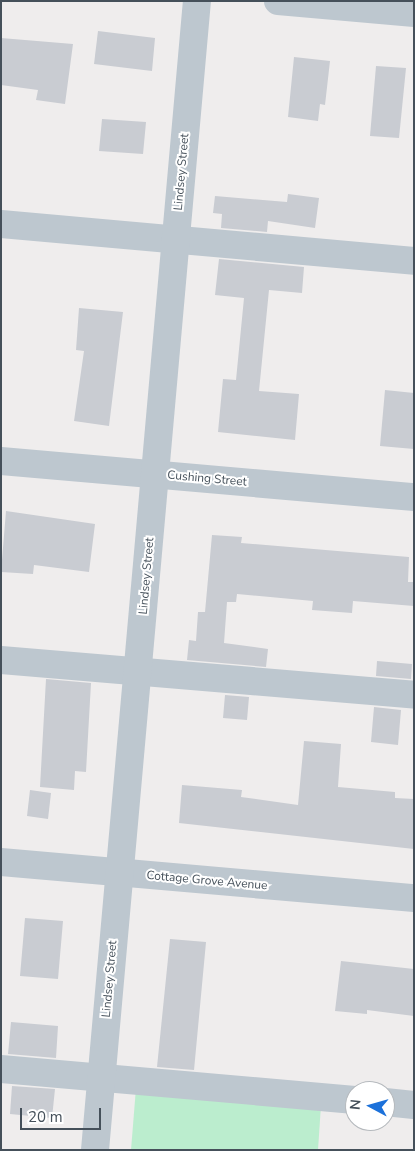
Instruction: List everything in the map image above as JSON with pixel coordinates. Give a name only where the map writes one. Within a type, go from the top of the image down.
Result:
[{"type":"street","name":"Lindsey Street","points":[[95,1150],[197,1]]},
{"type":"street","points":[[278,1],[414,13]]},
{"type":"street","points":[[1,224],[414,261]]},
{"type":"street","name":"Cushing Street","points":[[1,461],[414,497]]},
{"type":"street","points":[[1,660],[414,695]]},
{"type":"street","name":"Cottage Grove Avenue","points":[[1,862],[414,898]]},
{"type":"street","points":[[1,1068],[345,1099]]},
{"type":"street","points":[[395,1103],[414,1105]]},
{"type":"green space","points":[[136,1088],[321,1105],[318,1150],[131,1150]]},
{"type":"building","points":[[98,31],[155,38],[152,71],[94,64]]},
{"type":"building","points":[[1,38],[73,44],[65,104],[36,100],[38,90],[1,85]]},
{"type":"building","points":[[294,57],[330,61],[325,105],[320,104],[318,121],[288,117]]},
{"type":"building","points":[[376,66],[406,68],[399,138],[370,136]]},
{"type":"building","points":[[102,119],[146,122],[143,154],[99,151]]},
{"type":"building","points":[[288,194],[319,198],[315,228],[268,221],[267,232],[221,228],[222,214],[213,213],[215,196],[287,202]]},
{"type":"building","points":[[219,259],[304,267],[302,293],[269,290],[259,391],[299,394],[295,440],[218,432],[223,379],[236,380],[244,298],[215,295]]},
{"type":"building","points":[[79,308],[123,312],[109,426],[74,421],[84,351],[76,350]]},
{"type":"building","points":[[385,390],[414,393],[414,449],[380,446]]},
{"type":"building","points":[[6,511],[95,524],[89,572],[34,565],[33,574],[1,572]]},
{"type":"building","points":[[212,535],[242,537],[241,543],[409,557],[408,582],[414,582],[414,606],[353,601],[352,613],[312,610],[313,601],[237,594],[236,602],[227,602],[224,643],[268,649],[266,667],[187,660],[189,640],[196,641],[198,612],[205,612]]},
{"type":"building","points":[[377,661],[412,664],[411,679],[376,676]]},
{"type":"building","points":[[46,679],[91,683],[86,772],[75,771],[74,790],[40,787]]},
{"type":"building","points":[[225,695],[249,697],[247,720],[223,718]]},
{"type":"building","points":[[374,707],[401,710],[398,745],[371,742]]},
{"type":"building","points":[[304,741],[341,744],[338,787],[395,792],[395,798],[414,799],[414,849],[179,823],[182,785],[242,790],[241,797],[298,805]]},
{"type":"building","points":[[30,790],[51,793],[48,819],[27,816]]},
{"type":"building","points":[[25,918],[63,921],[58,979],[20,976]]},
{"type":"building","points":[[170,939],[206,942],[194,1070],[157,1067]]},
{"type":"building","points":[[341,961],[414,969],[414,1016],[367,1010],[367,1014],[335,1011]]},
{"type":"building","points":[[11,1022],[58,1026],[56,1058],[8,1054]]},
{"type":"building","points":[[12,1086],[55,1089],[52,1118],[10,1114]]}]
